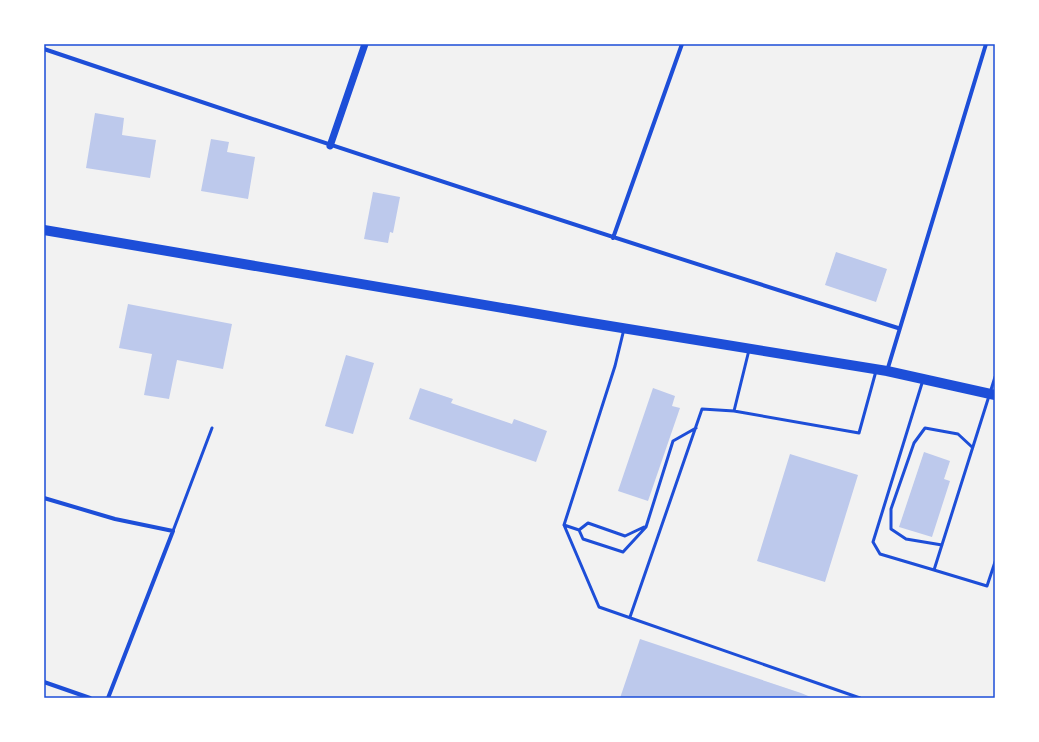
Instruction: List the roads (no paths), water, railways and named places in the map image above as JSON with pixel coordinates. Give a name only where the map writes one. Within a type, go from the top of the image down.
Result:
[{"type":"main road","points":[[44,230],[882,370],[992,394]]},
{"type":"street","points":[[330,146],[365,44]]},
{"type":"street","points":[[613,238],[682,44]]},
{"type":"street","points":[[882,370],[898,328],[986,44]]},
{"type":"street","points":[[44,49],[330,146],[613,238],[898,328]]},
{"type":"street","points":[[44,498],[115,519],[173,531],[108,698]]},
{"type":"street","points":[[44,682],[86,697]]},
{"type":"lane","points":[[624,328],[615,366],[564,525],[599,607],[860,698]]},
{"type":"lane","points":[[734,411],[749,348]]},
{"type":"lane","points":[[630,617],[702,410],[734,411],[859,433],[882,370]]},
{"type":"lane","points":[[934,570],[972,447],[992,394],[995,377]]},
{"type":"lane","points":[[923,378],[873,542],[880,554],[987,586],[995,562]]},
{"type":"lane","points":[[173,531],[212,428]]},
{"type":"lane","points":[[564,525],[579,530],[583,539],[623,552],[646,527],[673,441],[696,428]]},
{"type":"lane","points":[[942,544],[906,539],[891,529],[891,509],[914,443],[925,428],[958,434],[972,447]]},
{"type":"lane","points":[[579,530],[588,522],[625,536],[646,527]]}]
